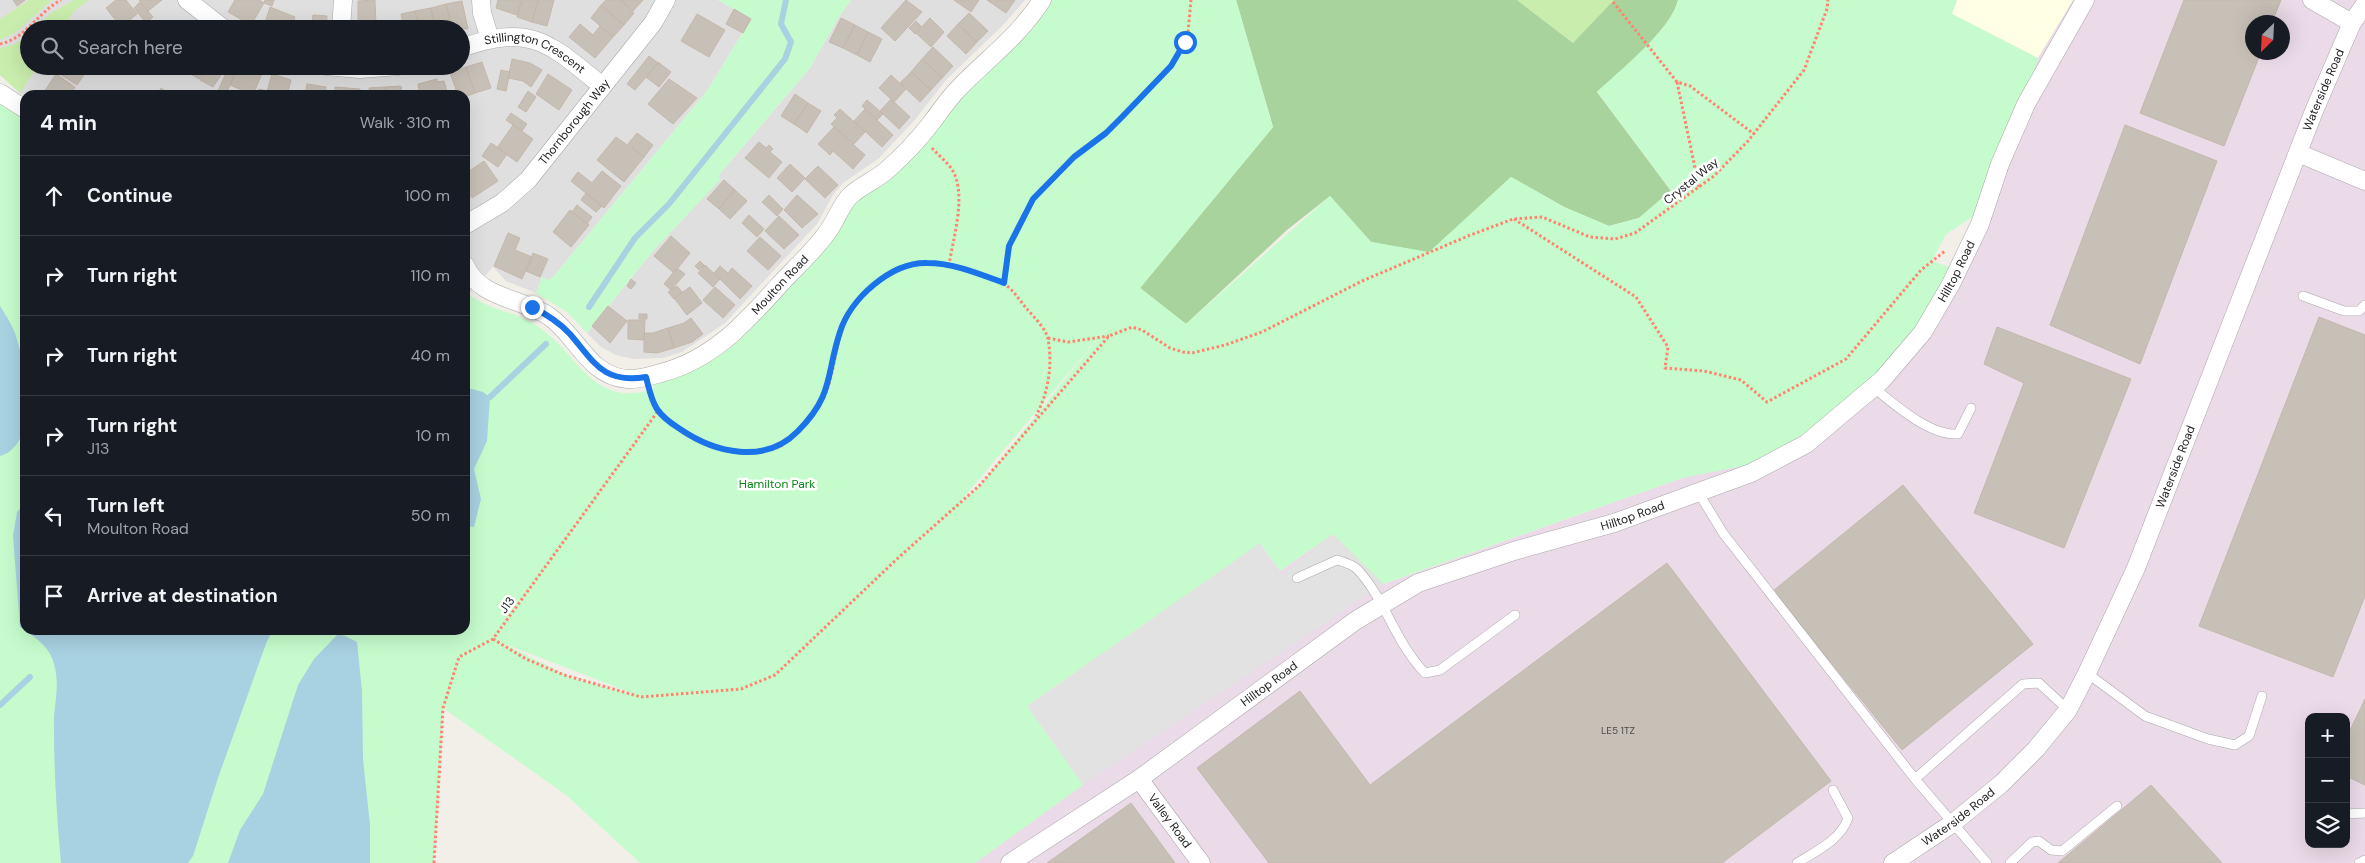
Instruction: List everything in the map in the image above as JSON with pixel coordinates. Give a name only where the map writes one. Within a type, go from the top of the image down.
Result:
[{"type":"street","points":[[187,0],[213,20]]},
{"type":"street","points":[[342,20],[343,0]]},
{"type":"street","points":[[481,0],[490,39]]},
{"type":"street","name":"Thornborough Way","points":[[470,222],[498,206],[523,186],[653,23],[666,0]]},
{"type":"street","name":"Moulton Road","points":[[470,274],[482,286],[549,316],[569,334],[590,361],[604,372],[626,379],[646,377],[692,363],[728,339],[826,234],[847,199],[885,171],[920,136],[958,89],[1026,24],[1042,0]]},
{"type":"street","name":"Hilltop Road","points":[[1010,863],[1139,779],[1355,621],[1418,583],[1514,551],[1614,523],[1751,473],[1806,444],[1874,388],[1924,332],[1951,284],[1980,224],[2000,164],[2026,104],[2085,0]]},
{"type":"street","points":[[2312,0],[2352,23]]},
{"type":"street","name":"Waterside Road","points":[[1892,863],[1953,822],[2001,784],[2036,749],[2068,710],[2136,568],[2298,153],[2352,23],[2365,4]]},
{"type":"street","name":"Stillington Crescent","points":[[470,45],[499,36],[518,36],[545,44],[565,56],[602,86]]},
{"type":"street","points":[[0,93],[20,106]]},
{"type":"street","points":[[2298,153],[2365,181]]},
{"type":"street","name":"Valley Road","points":[[1139,779],[1201,863]]},
{"type":"lane","points":[[2303,296],[2344,310],[2359,311],[2365,305]]},
{"type":"lane","points":[[1874,388],[1905,413],[1947,435],[1958,434],[1971,408]]},
{"type":"lane","points":[[1698,492],[1723,532],[1915,778],[1987,863]]},
{"type":"lane","points":[[1297,578],[1337,560],[1357,568],[1382,606],[1412,660],[1425,673],[1440,670],[1515,615]]},
{"type":"lane","points":[[2087,673],[2145,716],[2208,739],[2235,745],[2248,736],[2262,696]]},
{"type":"lane","points":[[1915,778],[2022,684],[2039,683],[2068,710]]},
{"type":"lane","points":[[1797,863],[1833,839],[1845,828],[1848,818],[1833,790]]},
{"type":"lane","points":[[2010,863],[2032,842],[2039,841],[2051,850],[2062,851],[2117,806]]},
{"type":"lane","points":[[2350,814],[2365,813]]},
{"type":"lane","points":[[2359,863],[2365,860]]},
{"type":"path","points":[[36,20],[48,8],[61,0]]},
{"type":"path","points":[[1004,283],[1009,246],[1029,205],[1066,164],[1106,133],[1174,61],[1188,32],[1191,0]]},
{"type":"path","name":"Crystal Way","points":[[1109,336],[1132,327],[1142,330],[1165,346],[1177,351],[1192,353],[1225,345],[1262,332],[1362,281],[1513,219],[1542,216],[1590,238],[1615,239],[1636,233],[1714,176],[1754,134],[1804,70],[1827,9],[1828,0]]},
{"type":"path","points":[[1613,2],[1677,82],[1699,187]]},
{"type":"path","points":[[0,44],[20,35]]},
{"type":"path","points":[[1677,82],[1690,86],[1754,134]]},
{"type":"path","points":[[920,136],[950,168],[959,189],[949,265]]},
{"type":"path","points":[[1513,219],[1636,297],[1668,347],[1665,368],[1704,371],[1741,380],[1767,402],[1846,359],[1921,270],[1953,245]]},
{"type":"path","points":[[646,377],[652,402],[658,412],[692,436],[724,450],[756,452],[782,445],[800,430],[823,398],[829,383],[840,332],[850,310],[878,282],[909,266],[925,262],[949,265],[1004,283],[1028,310],[1048,338],[1048,384],[1033,421]]},
{"type":"path","points":[[1048,338],[1068,342],[1109,336]]},
{"type":"path","points":[[493,639],[526,659],[564,675],[641,697],[740,689],[775,675],[898,558],[979,486],[1033,421],[1109,336]]},
{"type":"path","name":"J13","points":[[434,863],[443,708],[459,657],[493,639],[658,412]]},
{"type":"shaded area","points":[[0,0],[718,0],[751,19],[707,91],[553,277],[549,280],[542,278],[536,293],[506,281],[493,267],[470,292],[470,90],[20,90],[20,93],[0,75]]},
{"type":"shaded area","points":[[851,0],[1025,0],[1002,26],[946,80],[914,121],[878,159],[843,183],[833,195],[817,224],[725,323],[682,352],[663,358],[634,359],[616,355],[601,347],[587,333],[652,252],[720,179],[718,176],[810,68],[838,18]]},
{"type":"shaded area","points":[[1957,0],[2365,0],[2365,863],[975,863],[1082,785],[1260,543],[1280,571],[1333,534],[1384,584],[1682,478],[1958,270],[2038,58]]},
{"type":"shaded area","points":[[1957,0],[2073,0],[2038,58],[1952,14]]},
{"type":"shaded area","points":[[1333,534],[1383,584],[1083,785],[1027,706],[1260,543],[1281,575]]},
{"type":"green space","points":[[29,0],[52,0],[30,20],[20,20],[20,29],[0,40],[0,19]]},
{"type":"green space","points":[[74,0],[89,0],[74,11],[68,20],[43,20],[49,14]]},
{"type":"green space","points":[[718,0],[851,0],[838,18],[810,68],[718,176],[721,179],[652,252],[587,333],[567,312],[536,293],[542,277],[549,280],[553,277],[707,91],[751,19]]},
{"type":"green space","name":"Hamilton Park","points":[[1052,0],[1236,0],[1273,127],[1140,288],[1186,324],[1330,196],[1371,242],[1429,252],[1511,177],[1564,207],[1609,226],[1639,218],[1671,190],[1597,92],[1656,36],[1674,11],[1678,0],[1957,0],[1952,14],[2038,58],[2020,119],[1985,209],[1946,234],[1932,261],[1958,270],[1892,369],[1796,440],[1778,459],[1682,478],[1383,584],[1333,534],[1280,571],[1260,544],[1027,706],[1083,785],[975,863],[640,863],[566,795],[443,708],[434,863],[0,863],[0,101],[20,112],[20,635],[470,635],[470,295],[484,304],[534,324],[549,335],[586,374],[599,384],[614,391],[632,393],[654,389],[653,384],[690,372],[712,360],[743,337],[830,243],[842,227],[851,207],[1034,27]],"holes":[[[1104,331],[979,486],[959,504]],[[502,643],[634,694],[572,678]]]},
{"type":"green space","points":[[1236,0],[1517,0],[1573,43],[1614,0],[1678,0],[1674,11],[1656,36],[1597,92],[1671,191],[1639,218],[1609,226],[1564,207],[1511,177],[1429,253],[1371,242],[1330,196],[1287,230],[1186,324],[1140,288],[1273,127]]},
{"type":"green space","points":[[1517,0],[1614,0],[1596,22],[1573,43]]},
{"type":"green space","points":[[20,40],[20,75],[32,75],[22,90],[20,90],[20,93],[0,75],[0,48],[15,44]]},
{"type":"water","points":[[0,306],[13,329],[20,350],[20,438],[13,449],[0,456]]},
{"type":"water","points":[[470,389],[483,392],[490,397],[487,441],[474,469],[481,499],[474,527],[470,527]]},
{"type":"water","points":[[20,509],[20,627],[13,536],[17,512]]},
{"type":"water","points":[[32,635],[270,635],[218,778],[193,856],[188,863],[61,863],[55,763],[54,719],[57,685],[55,668],[50,653]]},
{"type":"water","points":[[337,635],[343,635],[357,642],[362,691],[363,759],[370,825],[370,863],[228,863],[240,830],[263,794],[298,685],[314,659]]},
{"type":"building","points":[[13,0],[25,0],[17,6]]},
{"type":"building","points":[[116,0],[126,0],[137,14],[130,20],[115,20],[106,8]]},
{"type":"building","points":[[139,0],[162,0],[148,11]]},
{"type":"building","points":[[235,0],[259,0],[264,3],[254,20],[242,20],[228,12]]},
{"type":"building","points":[[265,0],[274,0],[272,6],[264,3]]},
{"type":"building","points":[[375,0],[376,20],[358,20],[358,1]]},
{"type":"building","points":[[498,0],[522,0],[517,15],[496,8]]},
{"type":"building","points":[[522,0],[538,0],[532,22],[517,17]]},
{"type":"building","points":[[538,0],[554,0],[547,26],[532,22]]},
{"type":"building","points":[[606,0],[620,0],[634,13],[624,25],[601,5]]},
{"type":"building","points":[[620,0],[643,0],[633,11]]},
{"type":"building","points":[[906,0],[922,12],[895,41],[881,28]]},
{"type":"building","points":[[954,0],[979,0],[971,12]]},
{"type":"building","points":[[987,0],[1015,0],[1006,13]]},
{"type":"building","points":[[2184,0],[2281,0],[2275,15],[2245,15],[2245,60],[2258,60],[2224,146],[2140,113]]},
{"type":"building","points":[[462,1],[466,20],[450,20],[446,4]]},
{"type":"building","points":[[140,2],[153,17],[150,20],[144,20],[134,8]]},
{"type":"building","points":[[446,4],[450,20],[433,20],[431,8]]},
{"type":"building","points":[[601,5],[624,25],[613,37],[591,18]]},
{"type":"building","points":[[270,7],[295,17],[294,20],[266,20]]},
{"type":"building","points":[[431,8],[433,20],[417,20],[415,11]]},
{"type":"building","points":[[734,9],[751,19],[743,33],[726,24]]},
{"type":"building","points":[[415,11],[417,20],[402,20],[401,14]]},
{"type":"building","points":[[969,13],[988,31],[977,42],[958,24]]},
{"type":"building","points":[[697,14],[725,30],[709,57],[681,41]]},
{"type":"building","points":[[313,15],[327,16],[327,20],[312,20]]},
{"type":"building","points":[[841,18],[855,25],[843,48],[829,42]]},
{"type":"building","points":[[930,18],[944,32],[931,47],[916,33]]},
{"type":"building","points":[[916,21],[922,27],[915,34],[909,28]]},
{"type":"building","points":[[580,24],[593,35],[600,26],[613,37],[595,58],[569,37]]},
{"type":"building","points":[[958,24],[977,42],[966,54],[947,36]]},
{"type":"building","points":[[855,25],[868,32],[857,55],[843,48]]},
{"type":"building","points":[[868,32],[882,39],[870,62],[857,55]]},
{"type":"building","points":[[933,47],[953,66],[942,78],[922,59]]},
{"type":"building","points":[[649,56],[658,63],[635,90],[627,84]]},
{"type":"building","points":[[512,59],[530,63],[542,70],[531,87],[523,81],[508,78]]},
{"type":"building","points":[[922,59],[942,78],[931,90],[911,72]]},
{"type":"building","points":[[482,62],[491,88],[475,93],[469,75],[470,66]]},
{"type":"building","points":[[658,62],[671,72],[659,87],[646,77]]},
{"type":"building","points":[[501,70],[510,72],[506,91],[497,89]]},
{"type":"building","points":[[911,72],[931,90],[920,102],[900,83]]},
{"type":"building","points":[[548,74],[572,90],[559,110],[536,94]]},
{"type":"building","points":[[55,75],[75,87],[73,90],[45,90]]},
{"type":"building","points":[[62,75],[84,75],[77,85]]},
{"type":"building","points":[[192,75],[202,75],[199,79]]},
{"type":"building","points":[[203,75],[221,75],[213,87],[200,80]]},
{"type":"building","points":[[225,75],[234,76],[228,90],[218,90]]},
{"type":"building","points":[[234,75],[261,75],[255,90],[242,90],[230,85]]},
{"type":"building","points":[[272,75],[291,80],[288,90],[267,90]]},
{"type":"building","points":[[451,75],[469,75],[475,93],[470,95],[470,90],[456,90]]},
{"type":"building","points":[[891,75],[906,89],[894,102],[879,88]]},
{"type":"building","points":[[437,79],[437,82],[444,81],[447,90],[419,90],[418,84]]},
{"type":"building","points":[[669,79],[697,98],[673,124],[648,104]]},
{"type":"building","points":[[307,84],[326,87],[326,90],[306,90]]},
{"type":"building","points":[[401,86],[401,90],[385,90],[385,87]]},
{"type":"building","points":[[335,87],[360,89],[360,90],[335,90]]},
{"type":"building","points":[[385,87],[385,90],[369,90],[369,88]]},
{"type":"building","points":[[528,91],[536,97],[526,112],[518,107]]},
{"type":"building","points":[[795,94],[808,103],[794,124],[781,116]]},
{"type":"building","points":[[891,99],[910,117],[899,129],[880,111]]},
{"type":"building","points":[[867,100],[883,114],[877,120],[862,106]]},
{"type":"building","points":[[808,103],[821,111],[807,133],[794,124]]},
{"type":"building","points":[[840,109],[865,132],[854,144],[831,124],[837,118],[834,115]]},
{"type":"building","points":[[865,109],[893,135],[882,147],[854,121]]},
{"type":"building","points":[[511,113],[527,124],[522,131],[506,120]]},
{"type":"building","points":[[513,125],[533,139],[517,162],[497,148]]},
{"type":"building","points":[[2125,125],[2217,161],[2140,364],[2050,325]]},
{"type":"building","points":[[834,127],[865,155],[853,169],[833,151],[830,155],[818,144]]},
{"type":"building","points":[[637,133],[653,145],[644,157],[628,144]]},
{"type":"building","points":[[616,137],[644,157],[624,182],[597,160]]},
{"type":"building","points":[[759,142],[766,148],[769,145],[773,149],[770,152],[782,162],[769,178],[745,158]]},
{"type":"building","points":[[491,143],[507,154],[498,167],[482,156]]},
{"type":"building","points":[[484,161],[498,181],[472,198],[470,195],[470,171]]},
{"type":"building","points":[[790,164],[805,178],[792,192],[777,178]]},
{"type":"building","points":[[818,166],[838,185],[825,198],[805,179]]},
{"type":"building","points":[[602,171],[621,186],[604,208],[571,181],[578,172],[592,183]]},
{"type":"building","points":[[724,180],[735,190],[719,209],[707,199]]},
{"type":"building","points":[[735,190],[747,201],[730,219],[719,209]]},
{"type":"building","points":[[586,193],[602,206],[596,212],[581,200]]},
{"type":"building","points":[[769,195],[783,209],[777,216],[762,202]]},
{"type":"building","points":[[797,195],[818,214],[802,228],[784,210]]},
{"type":"building","points":[[577,205],[592,217],[587,224],[572,212]]},
{"type":"building","points":[[570,210],[589,225],[571,247],[553,232]]},
{"type":"building","points":[[749,215],[764,229],[757,237],[742,223]]},
{"type":"building","points":[[779,216],[799,235],[784,249],[765,231]]},
{"type":"building","points":[[508,233],[520,238],[515,250],[532,257],[522,279],[494,266]]},
{"type":"building","points":[[671,236],[690,253],[674,273],[654,256]]},
{"type":"building","points":[[760,237],[781,256],[768,270],[747,251]]},
{"type":"building","points":[[533,253],[548,259],[540,277],[526,271]]},
{"type":"building","points":[[700,261],[704,265],[699,270],[695,266]]},
{"type":"building","points":[[705,265],[720,279],[713,287],[698,273]]},
{"type":"building","points":[[720,266],[728,273],[732,268],[752,286],[740,299],[714,273]]},
{"type":"building","points":[[677,268],[685,274],[671,290],[664,284]]},
{"type":"building","points":[[631,279],[636,283],[631,289],[627,286]]},
{"type":"building","points":[[677,286],[682,292],[674,299],[668,292]]},
{"type":"building","points":[[690,287],[702,303],[687,315],[674,298]]},
{"type":"building","points":[[715,287],[735,305],[723,318],[703,300]]},
{"type":"building","points":[[608,306],[627,321],[610,343],[592,326]]},
{"type":"building","points":[[639,314],[647,314],[647,319],[639,319]]},
{"type":"building","points":[[2319,317],[2365,335],[2365,596],[2333,677],[2199,626]]},
{"type":"building","points":[[691,318],[703,334],[692,342],[674,348],[668,328],[684,323]]},
{"type":"building","points":[[628,320],[645,320],[644,340],[628,339]]},
{"type":"building","points":[[1997,327],[2131,379],[2064,548],[1974,513],[2024,383],[1984,364]]},
{"type":"building","points":[[668,328],[674,348],[657,353],[644,352],[644,333],[653,333]]},
{"type":"building","points":[[1903,485],[2033,644],[1902,750],[1773,591]]},
{"type":"building","points":[[1667,563],[1831,781],[1722,863],[1269,863],[1197,768],[1300,691],[1370,785]]},
{"type":"building","points":[[2365,699],[2365,785],[2350,778],[2350,731]]},
{"type":"building","points":[[2151,785],[2222,863],[2058,863]]},
{"type":"building","points":[[1131,803],[1175,863],[1047,863]]},
{"type":"waterway","points":[[589,307],[635,238],[669,204],[785,59],[791,42],[781,24],[786,0]]},
{"type":"waterway","points":[[490,397],[546,344]]},
{"type":"waterway","points":[[0,705],[30,677]]},
{"type":"route","points":[[532,307],[549,316],[563,328],[590,361],[604,372],[626,379],[646,377],[652,402],[658,412],[683,431],[704,443],[724,450],[756,452],[776,448],[800,430],[819,406],[829,383],[842,324],[850,310],[867,290],[889,275],[917,263],[925,262],[949,265],[976,272],[1004,283],[1006,256],[1009,246],[1018,223],[1033,199],[1078,153],[1106,133],[1145,91],[1158,80],[1171,66],[1185,42]]}]
